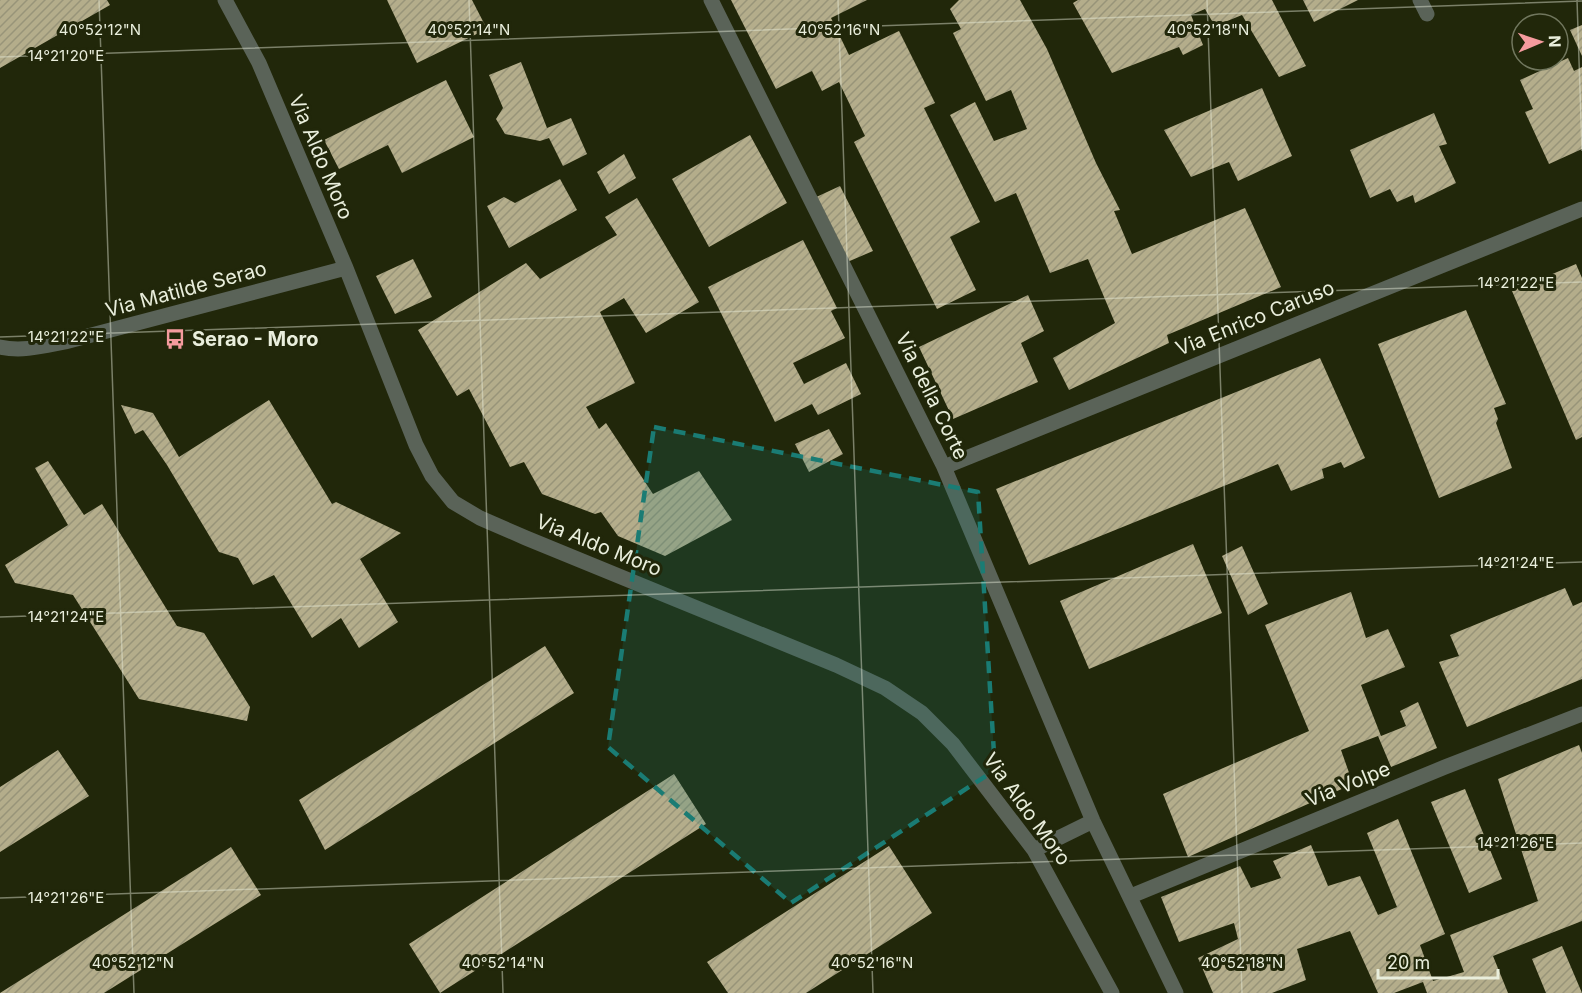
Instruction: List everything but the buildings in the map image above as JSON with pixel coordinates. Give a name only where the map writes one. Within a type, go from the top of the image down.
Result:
[{"type":"street","name":"Via Aldo Moro","points":[[225,0],[259,63],[346,268],[416,445],[432,476],[453,502],[480,518],[526,538],[836,665],[885,688],[922,713],[953,744],[1034,849],[1112,993]]},
{"type":"street","name":"Via della Corte","points":[[711,0],[944,466],[1093,821],[1176,993]]},
{"type":"street","name":"Via Enrico Caruso","points":[[944,466],[1582,208]]},
{"type":"street","name":"Via Matilde Serao","points":[[0,347],[34,348],[65,342],[346,268]]},
{"type":"street","name":"Via Volpe","points":[[1131,896],[1445,766],[1582,714]]},
{"type":"street","points":[[1034,849],[1093,821]]},
{"type":"highlighted area","points":[[654,427],[978,492],[995,770],[791,903],[608,747]]},
{"type":"place","name":"Serao - Moro","points":[[175,339]]}]
